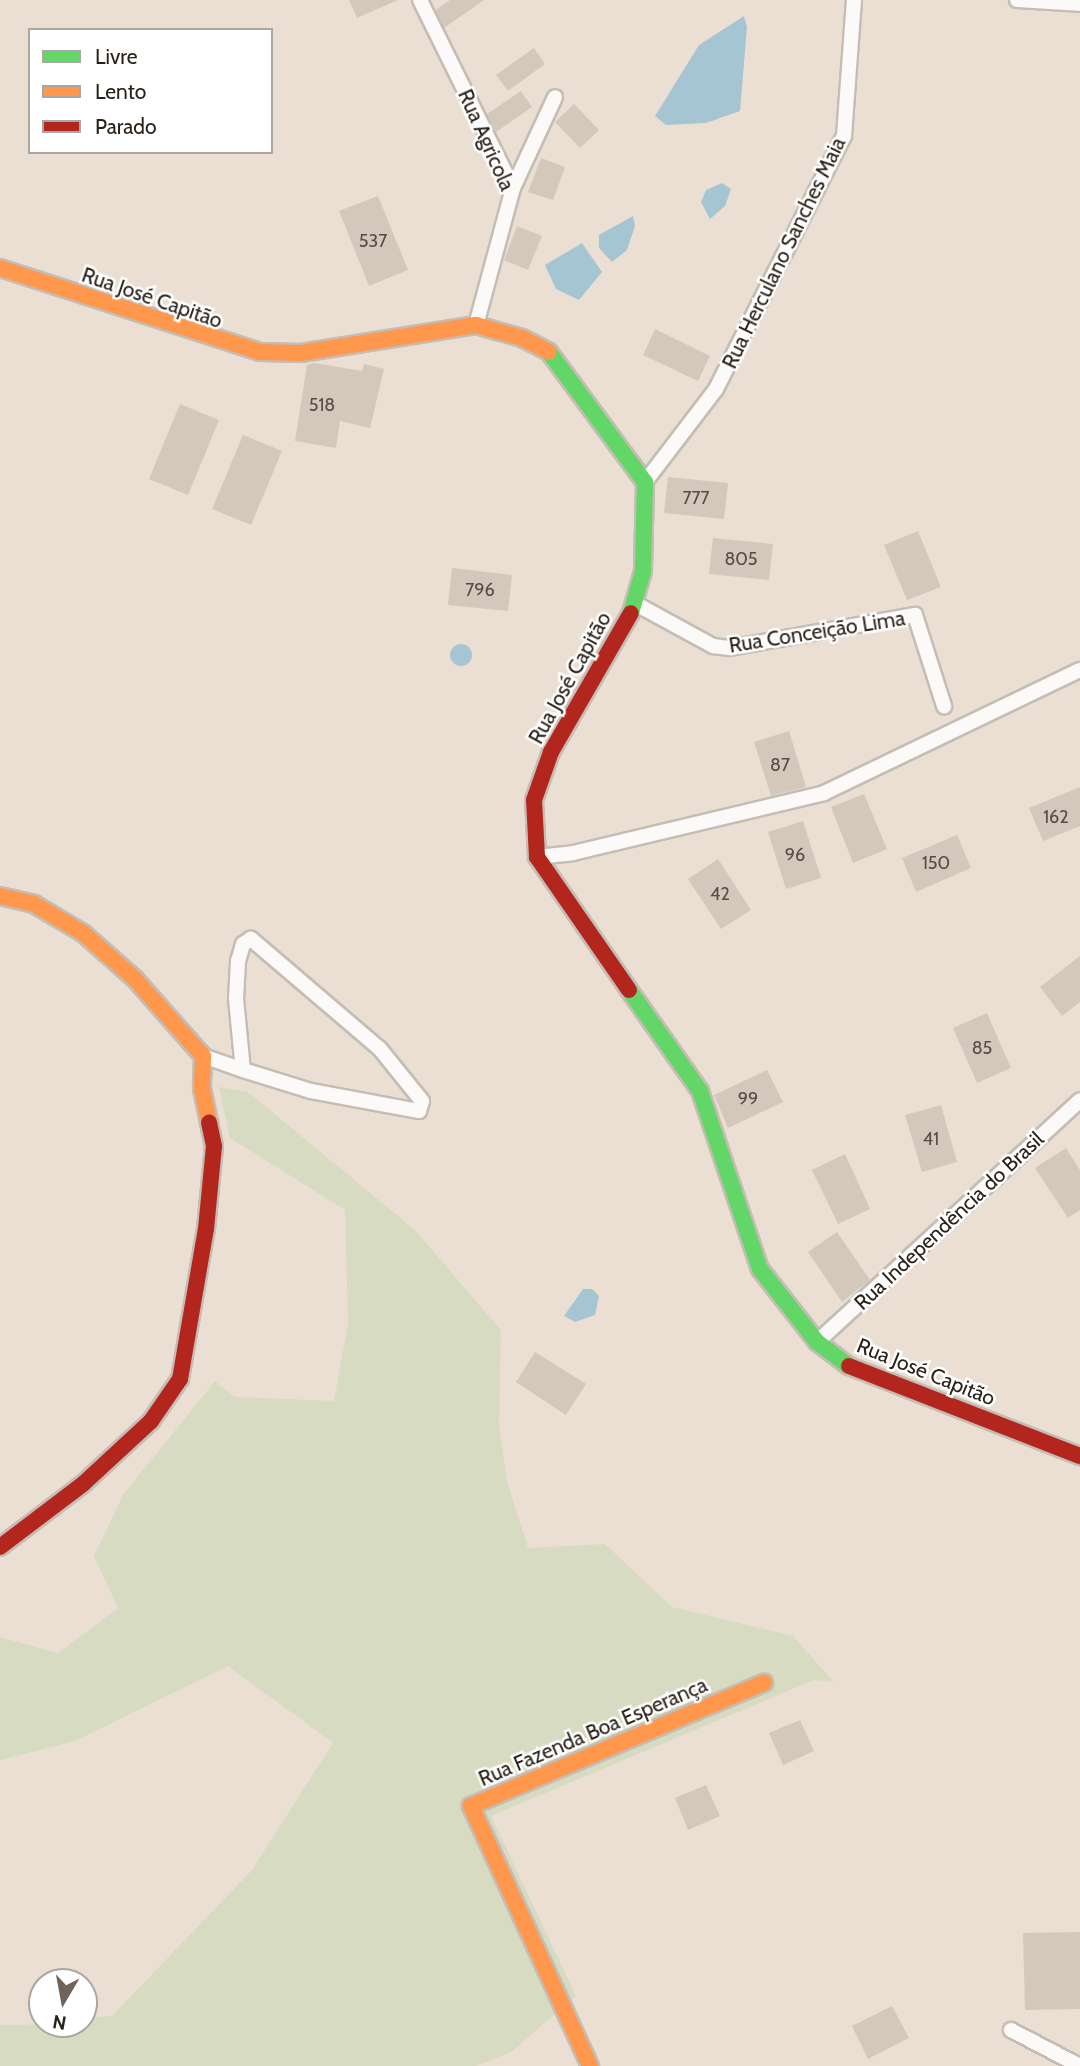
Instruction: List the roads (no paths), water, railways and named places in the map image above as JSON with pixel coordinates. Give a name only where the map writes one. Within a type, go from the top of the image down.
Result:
[{"type":"street","name":"Rua Agricola","points":[[420,0],[513,188],[475,325]]},
{"type":"street","name":"Rua Herculano Sanches Maia","points":[[645,482],[716,389],[844,136],[854,0]]},
{"type":"street","points":[[1017,0],[1080,4]]},
{"type":"street","points":[[513,188],[555,97]]},
{"type":"street","name":"Rua José Capitão","points":[[0,268],[260,352],[301,353],[475,325],[522,338],[551,353],[645,482],[643,570],[636,604],[551,752],[534,800],[537,857],[700,1091],[730,1170],[760,1269],[817,1342],[850,1367],[1080,1456]]},
{"type":"street","name":"Rua Conceição Lima","points":[[636,604],[713,646],[729,648],[915,615],[944,706]]},
{"type":"street","points":[[537,857],[573,853],[824,793],[1080,670]]},
{"type":"street","points":[[0,896],[34,904],[83,933],[135,979],[203,1056],[243,1070],[311,1091],[419,1111],[422,1101],[380,1049],[251,939],[243,944],[238,961],[236,999],[243,1070]]},
{"type":"street","points":[[0,1547],[83,1484],[151,1421],[180,1379],[206,1230],[214,1146],[202,1089],[203,1056]]},
{"type":"street","name":"Rua Independência do Brasil","points":[[817,1342],[1080,1100]]},
{"type":"street","name":"Rua Fazenda Boa Esperança","points":[[590,2066],[471,1806],[764,1683]]},
{"type":"street","points":[[1011,2031],[1080,2066]]},
{"type":"water","points":[[744,16],[747,27],[740,111],[706,123],[666,125],[655,116],[699,45]]},
{"type":"water","points":[[722,183],[731,189],[725,206],[710,219],[701,202],[706,190]]},
{"type":"water","points":[[633,216],[635,226],[627,250],[612,262],[599,248],[599,235]]},
{"type":"water","points":[[582,243],[602,272],[579,300],[556,289],[545,265]]},
{"type":"water","points":[[461,644],[469,647],[472,655],[469,663],[461,666],[453,663],[450,655],[453,647]]},
{"type":"water","points":[[583,1289],[592,1289],[599,1296],[595,1315],[575,1322],[564,1316]]}]
